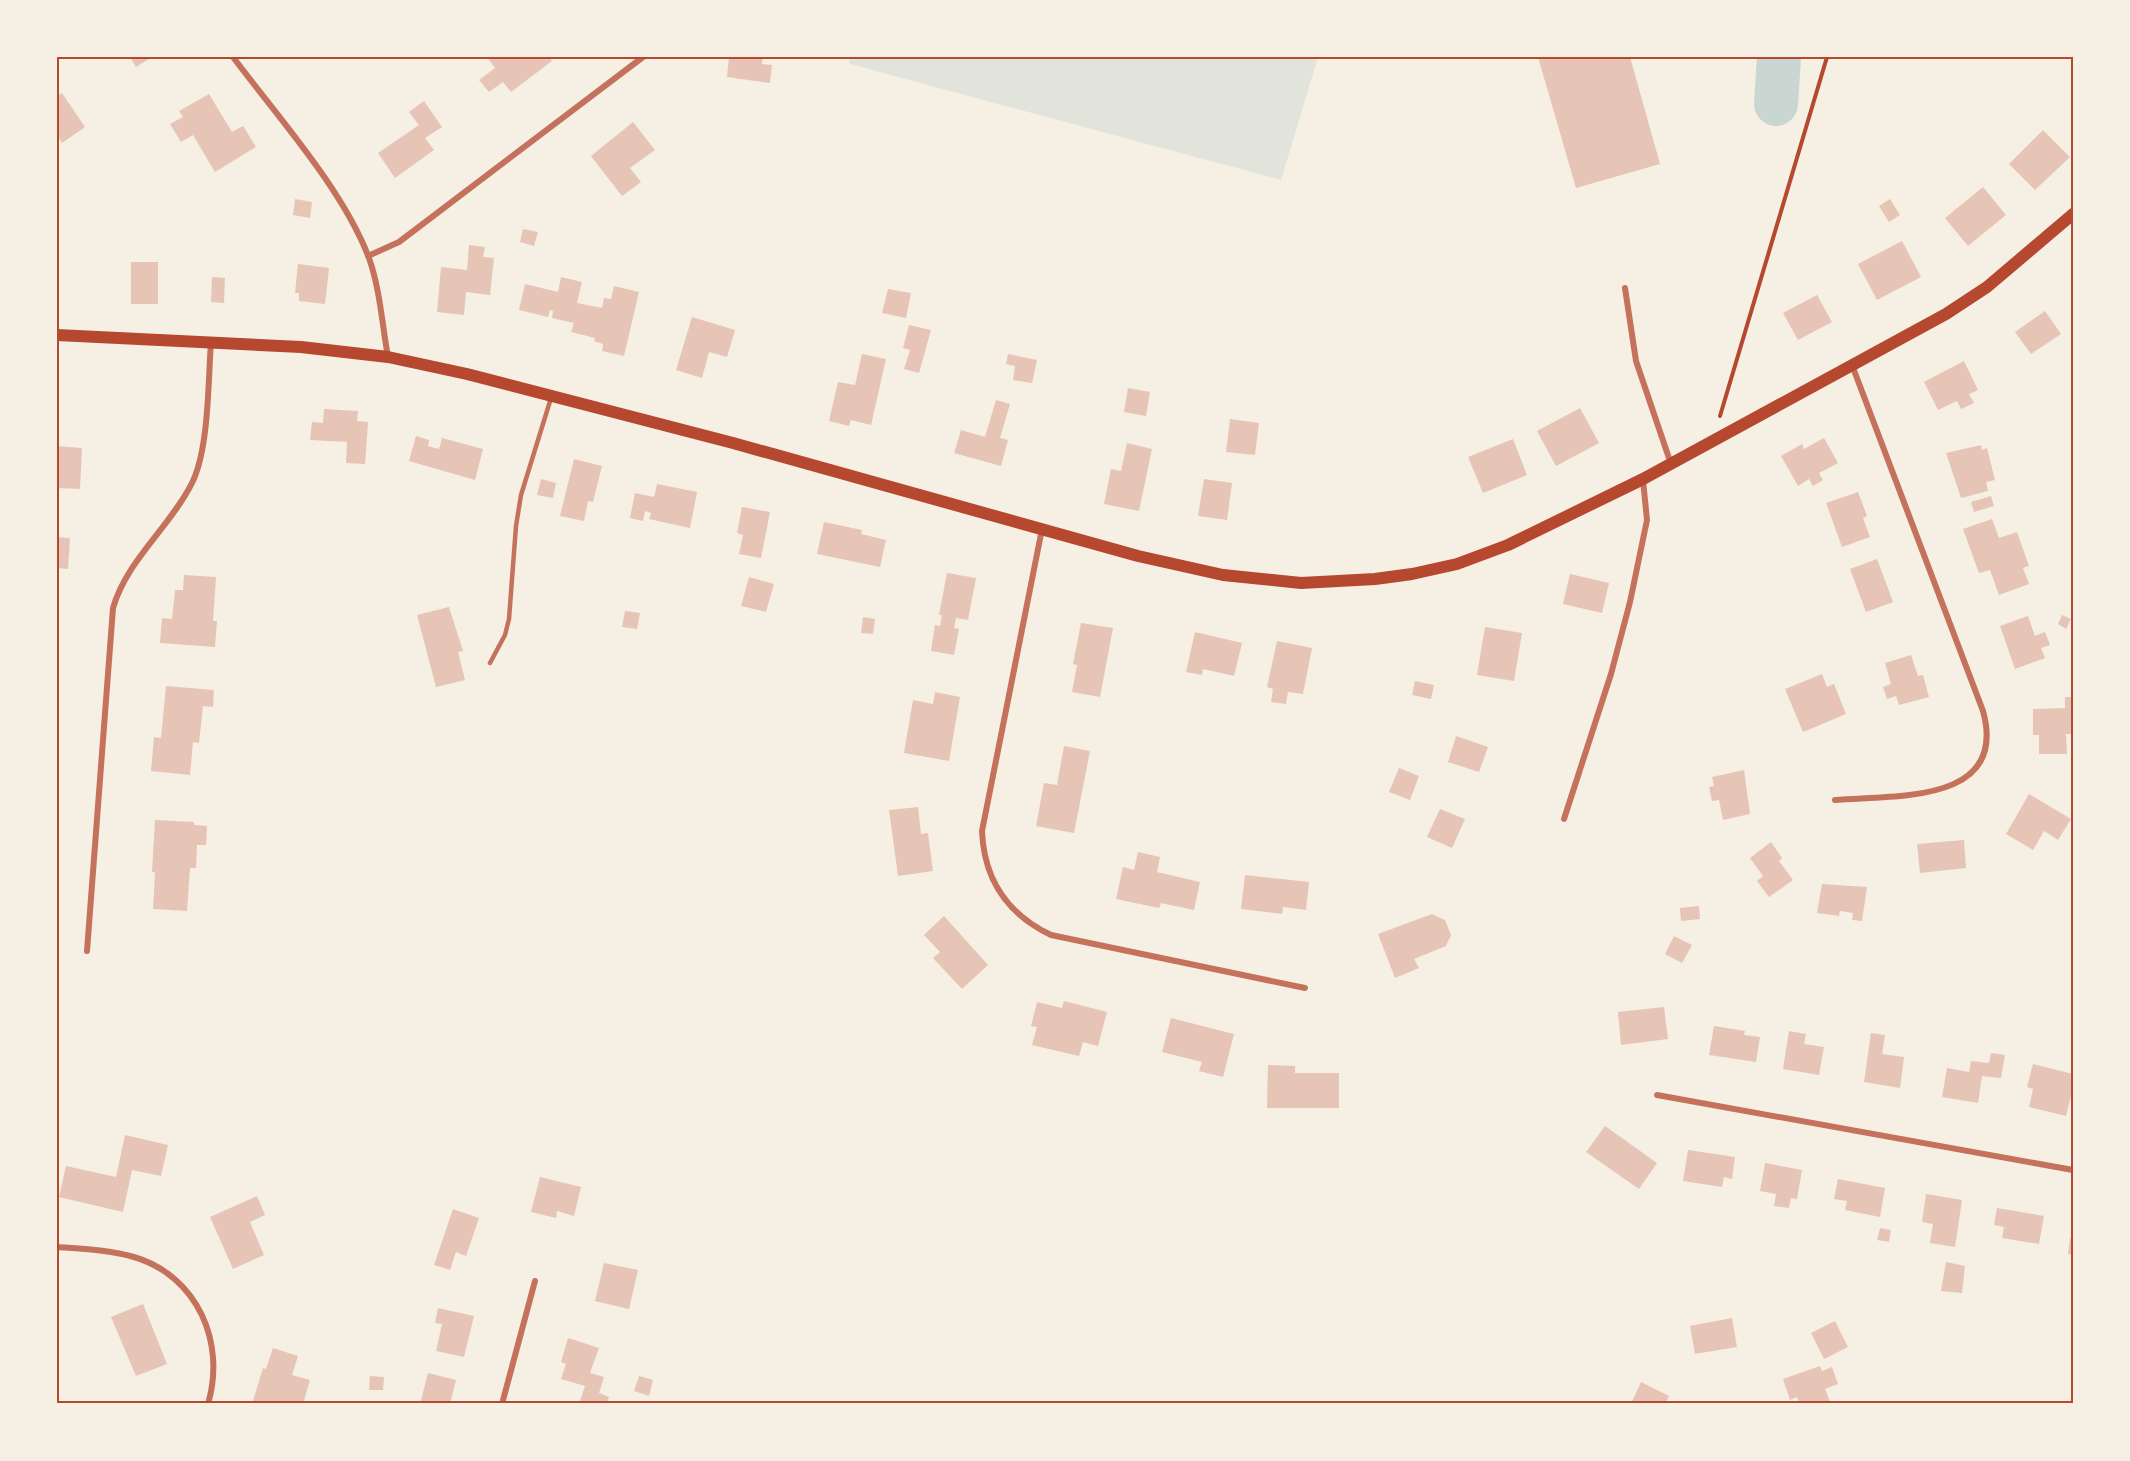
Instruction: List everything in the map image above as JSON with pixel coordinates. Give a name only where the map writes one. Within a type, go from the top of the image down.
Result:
[{"type":"main road","points":[[57,335],[211,342],[388,357],[552,395],[1138,556],[1223,575],[1274,582],[1332,583],[1412,574],[1466,561],[1543,529],[1643,479],[1946,314],[1978,292],[2073,214]]},
{"type":"street","points":[[233,57],[328,185],[368,256],[375,282],[388,357]]},
{"type":"street","points":[[368,256],[399,242],[643,57]]},
{"type":"street","points":[[1625,288],[1636,361],[1671,464]]},
{"type":"street","points":[[87,951],[113,608],[125,579],[195,477],[201,455],[211,342]]},
{"type":"street","points":[[1835,800],[1930,793],[1948,788],[1971,772],[1982,757],[1986,739],[1983,711],[1852,366]]},
{"type":"street","points":[[1564,819],[1605,697],[1630,602],[1647,519],[1643,479]]},
{"type":"street","points":[[1042,528],[982,831],[986,864],[1000,894],[1022,919],[1051,935],[1305,988]]},
{"type":"street","points":[[1657,1095],[2073,1170]]},
{"type":"street","points":[[57,1247],[136,1257],[159,1268],[179,1283],[199,1307],[211,1336],[215,1373],[208,1404]]},
{"type":"street","points":[[502,1404],[535,1281]]},
{"type":"lane","points":[[490,663],[505,635],[509,619],[516,526],[521,495],[552,395]]},
{"type":"path","points":[[1713,440],[1827,57]]},
{"type":"shaded area","points":[[849,57],[1318,57],[1281,180],[850,64]]},
{"type":"building","points":[[130,57],[152,57],[136,67]]},
{"type":"building","points":[[487,57],[549,57],[552,61],[511,92],[503,82],[489,92],[479,80],[495,68]]},
{"type":"building","points":[[729,57],[763,57],[762,64],[772,65],[770,83],[727,77]]},
{"type":"building","points":[[1538,57],[1630,57],[1660,164],[1576,188]]},
{"type":"building","points":[[62,93],[85,127],[62,143],[57,135],[57,96]]},
{"type":"building","points":[[209,94],[232,132],[243,126],[256,147],[215,172],[193,135],[181,142],[170,124],[183,117],[179,111]]},
{"type":"building","points":[[424,101],[442,127],[425,138],[434,150],[395,178],[378,153],[419,125],[409,112]]},
{"type":"building","points":[[633,122],[655,150],[630,168],[641,182],[622,196],[591,156]]},
{"type":"building","points":[[2043,130],[2070,157],[2035,190],[2009,164]]},
{"type":"building","points":[[1983,187],[2006,215],[1968,246],[1945,218]]},
{"type":"building","points":[[295,199],[312,202],[310,218],[293,215]]},
{"type":"building","points":[[1890,199],[1900,215],[1889,222],[1879,206]]},
{"type":"building","points":[[523,229],[538,232],[534,246],[520,242]]},
{"type":"building","points":[[1902,241],[1921,277],[1877,300],[1858,264]]},
{"type":"building","points":[[469,245],[485,247],[483,257],[494,258],[490,295],[466,292],[464,315],[437,312],[441,267],[467,270]]},
{"type":"building","points":[[131,262],[158,262],[158,304],[131,304]]},
{"type":"building","points":[[298,264],[329,268],[325,304],[299,301],[299,293],[295,293]]},
{"type":"building","points":[[212,277],[225,278],[224,303],[211,302]]},
{"type":"building","points":[[561,277],[582,282],[577,303],[602,308],[604,298],[611,299],[614,286],[639,292],[624,356],[602,351],[603,344],[594,341],[595,338],[571,332],[574,323],[552,318],[553,311],[550,310],[548,317],[519,310],[525,284],[558,292]]},
{"type":"building","points":[[888,289],[911,293],[906,318],[882,313]]},
{"type":"building","points":[[1817,295],[1832,322],[1798,340],[1783,313]]},
{"type":"building","points":[[2045,311],[2061,334],[2031,354],[2015,332]]},
{"type":"building","points":[[692,317],[735,330],[727,357],[709,352],[702,378],[676,370]]},
{"type":"building","points":[[909,325],[931,330],[919,373],[904,369],[910,350],[903,348]]},
{"type":"building","points":[[862,354],[886,359],[871,425],[851,420],[849,426],[829,421],[838,382],[855,385]]},
{"type":"building","points":[[1008,354],[1037,360],[1032,383],[1013,380],[1015,366],[1006,364]]},
{"type":"building","points":[[1964,361],[1978,390],[1969,394],[1974,403],[1961,409],[1957,401],[1938,410],[1924,382]]},
{"type":"building","points":[[1128,388],[1150,392],[1146,416],[1124,412]]},
{"type":"building","points":[[996,400],[1010,404],[1000,438],[1008,440],[1001,466],[954,453],[961,430],[985,437]]},
{"type":"building","points":[[1580,408],[1599,443],[1556,466],[1537,431]]},
{"type":"building","points":[[324,409],[358,411],[357,421],[368,422],[365,464],[346,463],[347,442],[310,440],[312,422],[323,423]]},
{"type":"building","points":[[1230,419],[1259,423],[1255,455],[1226,452]]},
{"type":"building","points":[[416,436],[429,440],[428,446],[439,449],[442,438],[483,449],[475,480],[409,461]]},
{"type":"building","points":[[1824,438],[1838,463],[1819,473],[1823,480],[1813,486],[1809,479],[1798,486],[1781,456],[1802,444],[1804,449]]},
{"type":"building","points":[[1513,439],[1527,475],[1483,493],[1468,457]]},
{"type":"building","points":[[1127,443],[1152,449],[1139,511],[1104,504],[1111,469],[1121,471]]},
{"type":"building","points":[[1981,445],[1982,450],[1987,448],[1995,480],[1986,482],[1988,491],[1961,498],[1946,453]]},
{"type":"building","points":[[57,446],[82,448],[80,489],[57,488]]},
{"type":"building","points":[[574,459],[602,466],[593,502],[588,501],[584,521],[560,516]]},
{"type":"building","points":[[541,479],[556,483],[553,498],[537,495]]},
{"type":"building","points":[[1204,479],[1232,483],[1227,520],[1198,516]]},
{"type":"building","points":[[657,484],[697,492],[690,528],[649,519],[651,513],[645,511],[643,521],[630,518],[635,493],[654,497]]},
{"type":"building","points":[[1858,492],[1867,516],[1863,518],[1870,537],[1842,547],[1826,503]]},
{"type":"building","points":[[1991,496],[1994,506],[1974,512],[1971,502]]},
{"type":"building","points":[[742,507],[770,512],[761,558],[739,554],[743,535],[737,533]]},
{"type":"building","points":[[1992,519],[1999,538],[2017,532],[2029,566],[2023,568],[2029,584],[1999,595],[1990,570],[1979,573],[1963,529]]},
{"type":"building","points":[[824,522],[862,530],[861,534],[886,540],[880,567],[817,554]]},
{"type":"building","points":[[57,537],[70,538],[68,569],[57,568]]},
{"type":"building","points":[[1877,559],[1893,602],[1866,612],[1850,569]]},
{"type":"building","points":[[947,573],[976,578],[968,620],[956,618],[954,628],[959,629],[954,655],[931,651],[935,625],[940,626],[942,615],[939,615]]},
{"type":"building","points":[[1570,574],[1609,583],[1602,613],[1563,604]]},
{"type":"building","points":[[184,575],[216,577],[213,621],[217,621],[215,647],[160,643],[162,618],[172,619],[175,590],[183,590]]},
{"type":"building","points":[[749,577],[774,584],[766,612],[741,606]]},
{"type":"building","points":[[449,607],[463,651],[458,652],[465,680],[436,687],[417,615]]},
{"type":"building","points":[[625,611],[640,613],[637,629],[622,627]]},
{"type":"building","points":[[2062,615],[2071,619],[2066,629],[2058,624]]},
{"type":"building","points":[[2028,616],[2035,636],[2045,632],[2050,645],[2041,648],[2045,658],[2015,669],[2000,626]]},
{"type":"building","points":[[863,617],[875,619],[873,634],[861,633]]},
{"type":"building","points":[[1081,623],[1113,628],[1100,697],[1072,692],[1077,665],[1073,664]]},
{"type":"building","points":[[1485,627],[1522,633],[1514,681],[1477,675]]},
{"type":"building","points":[[1195,632],[1242,643],[1234,676],[1203,669],[1202,675],[1186,672]]},
{"type":"building","points":[[1277,641],[1312,648],[1303,694],[1288,692],[1286,704],[1271,702],[1273,689],[1267,687]]},
{"type":"building","points":[[1911,655],[1918,676],[1923,675],[1929,697],[1899,705],[1896,696],[1887,699],[1883,687],[1891,684],[1885,663]]},
{"type":"building","points":[[1822,674],[1827,687],[1834,684],[1846,714],[1803,732],[1785,689]]},
{"type":"building","points":[[1415,681],[1434,685],[1431,699],[1412,695]]},
{"type":"building","points":[[166,686],[214,690],[213,707],[203,706],[199,743],[193,742],[190,775],[151,771],[154,737],[161,738]]},
{"type":"building","points":[[935,692],[960,697],[949,761],[904,753],[913,700],[933,704]]},
{"type":"building","points":[[2065,697],[2073,697],[2073,734],[2066,734],[2067,754],[2039,754],[2039,735],[2033,735],[2033,709],[2065,708]]},
{"type":"building","points":[[1456,736],[1488,747],[1479,772],[1448,762]]},
{"type":"building","points":[[1064,746],[1090,751],[1074,833],[1036,826],[1044,783],[1057,785]]},
{"type":"building","points":[[1399,768],[1419,776],[1410,800],[1389,792]]},
{"type":"building","points":[[1744,770],[1750,814],[1723,820],[1719,800],[1712,801],[1709,787],[1714,786],[1712,777]]},
{"type":"building","points":[[2029,794],[2071,819],[2058,840],[2044,831],[2033,850],[2006,834]]},
{"type":"building","points":[[918,807],[921,834],[928,833],[933,871],[898,876],[889,810]]},
{"type":"building","points":[[1440,809],[1465,819],[1452,848],[1427,837]]},
{"type":"building","points":[[155,820],[194,822],[194,825],[207,826],[206,845],[197,845],[196,868],[190,868],[187,911],[153,909],[155,872],[152,872]]},
{"type":"building","points":[[1964,840],[1966,868],[1920,873],[1917,844]]},
{"type":"building","points":[[1771,842],[1782,858],[1779,861],[1793,880],[1769,897],[1757,881],[1763,876],[1750,858]]},
{"type":"building","points":[[1138,852],[1160,857],[1157,872],[1200,882],[1194,910],[1161,903],[1159,908],[1116,899],[1123,867],[1134,870]]},
{"type":"building","points":[[1245,875],[1309,882],[1306,910],[1283,907],[1282,914],[1241,909]]},
{"type":"building","points":[[1822,884],[1867,887],[1862,921],[1852,920],[1853,913],[1840,911],[1839,916],[1817,913]]},
{"type":"building","points":[[1699,906],[1700,919],[1681,921],[1680,908]]},
{"type":"building","points":[[1432,914],[1445,920],[1451,935],[1446,946],[1414,959],[1419,968],[1395,978],[1378,934]]},
{"type":"building","points":[[944,916],[988,965],[962,989],[933,958],[940,952],[924,935]]},
{"type":"building","points":[[1674,936],[1692,945],[1682,963],[1665,954]]},
{"type":"building","points":[[1064,1001],[1107,1012],[1098,1046],[1083,1042],[1079,1056],[1032,1045],[1037,1027],[1031,1026],[1037,1002],[1062,1008]]},
{"type":"building","points":[[1664,1007],[1668,1039],[1621,1045],[1618,1012]]},
{"type":"building","points":[[1171,1018],[1234,1034],[1223,1077],[1199,1071],[1202,1062],[1162,1052]]},
{"type":"building","points":[[1714,1026],[1745,1031],[1744,1035],[1760,1037],[1756,1062],[1709,1055]]},
{"type":"building","points":[[1789,1031],[1806,1034],[1804,1044],[1824,1047],[1819,1075],[1783,1069]]},
{"type":"building","points":[[1871,1033],[1885,1035],[1882,1054],[1904,1057],[1900,1088],[1864,1082]]},
{"type":"building","points":[[1991,1053],[2005,1055],[2001,1078],[1982,1076],[1978,1103],[1942,1097],[1947,1068],[1969,1072],[1971,1061],[1989,1063]]},
{"type":"building","points":[[2033,1064],[2073,1074],[2073,1088],[2066,1116],[2029,1107],[2033,1089],[2027,1087]]},
{"type":"building","points":[[1268,1065],[1295,1066],[1295,1073],[1339,1073],[1339,1108],[1267,1108]]},
{"type":"building","points":[[1605,1126],[1657,1163],[1639,1189],[1586,1152]]},
{"type":"building","points":[[125,1135],[168,1145],[161,1176],[132,1170],[123,1212],[59,1197],[66,1166],[116,1177]]},
{"type":"building","points":[[1688,1150],[1735,1157],[1732,1179],[1724,1177],[1722,1187],[1683,1181]]},
{"type":"building","points":[[1765,1163],[1802,1170],[1797,1199],[1791,1198],[1789,1208],[1774,1206],[1776,1194],[1760,1191]]},
{"type":"building","points":[[540,1177],[581,1187],[574,1216],[557,1211],[556,1218],[531,1212]]},
{"type":"building","points":[[1838,1179],[1885,1188],[1880,1217],[1845,1210],[1847,1201],[1834,1199]]},
{"type":"building","points":[[1926,1194],[1962,1200],[1955,1247],[1930,1243],[1933,1224],[1922,1222]]},
{"type":"building","points":[[257,1196],[265,1215],[250,1222],[264,1255],[233,1269],[210,1217]]},
{"type":"building","points":[[1997,1208],[2044,1216],[2039,1244],[2002,1238],[2004,1227],[1994,1225]]},
{"type":"building","points":[[453,1209],[479,1218],[466,1256],[456,1252],[450,1270],[434,1265]]},
{"type":"building","points":[[1880,1228],[1891,1230],[1889,1242],[1877,1240]]},
{"type":"building","points":[[2070,1238],[2073,1238],[2073,1255],[2068,1254]]},
{"type":"building","points":[[1946,1262],[1965,1266],[1962,1293],[1941,1291]]},
{"type":"building","points":[[604,1263],[638,1270],[629,1309],[595,1301]]},
{"type":"building","points":[[143,1304],[167,1364],[136,1376],[111,1317]]},
{"type":"building","points":[[438,1308],[474,1316],[464,1357],[436,1351],[442,1324],[435,1323]]},
{"type":"building","points":[[1732,1318],[1737,1347],[1695,1354],[1690,1326]]},
{"type":"building","points":[[1835,1321],[1848,1347],[1824,1359],[1811,1333]]},
{"type":"building","points":[[568,1338],[599,1348],[590,1373],[604,1377],[599,1393],[609,1397],[606,1404],[579,1404],[585,1386],[561,1379],[566,1364],[561,1362]]},
{"type":"building","points":[[273,1348],[298,1356],[292,1375],[310,1380],[303,1404],[252,1404],[263,1368],[266,1369]]},
{"type":"building","points":[[1820,1366],[1822,1371],[1832,1367],[1838,1384],[1825,1389],[1831,1404],[1800,1404],[1797,1397],[1790,1400],[1783,1379]]},
{"type":"building","points":[[428,1373],[456,1380],[450,1404],[420,1404]]},
{"type":"building","points":[[370,1376],[384,1377],[383,1390],[369,1390]]},
{"type":"building","points":[[639,1376],[653,1380],[649,1396],[634,1391]]},
{"type":"building","points":[[1641,1382],[1669,1396],[1665,1404],[1631,1404]]},
{"type":"waterway","points":[[1776,104],[1779,57]]}]
